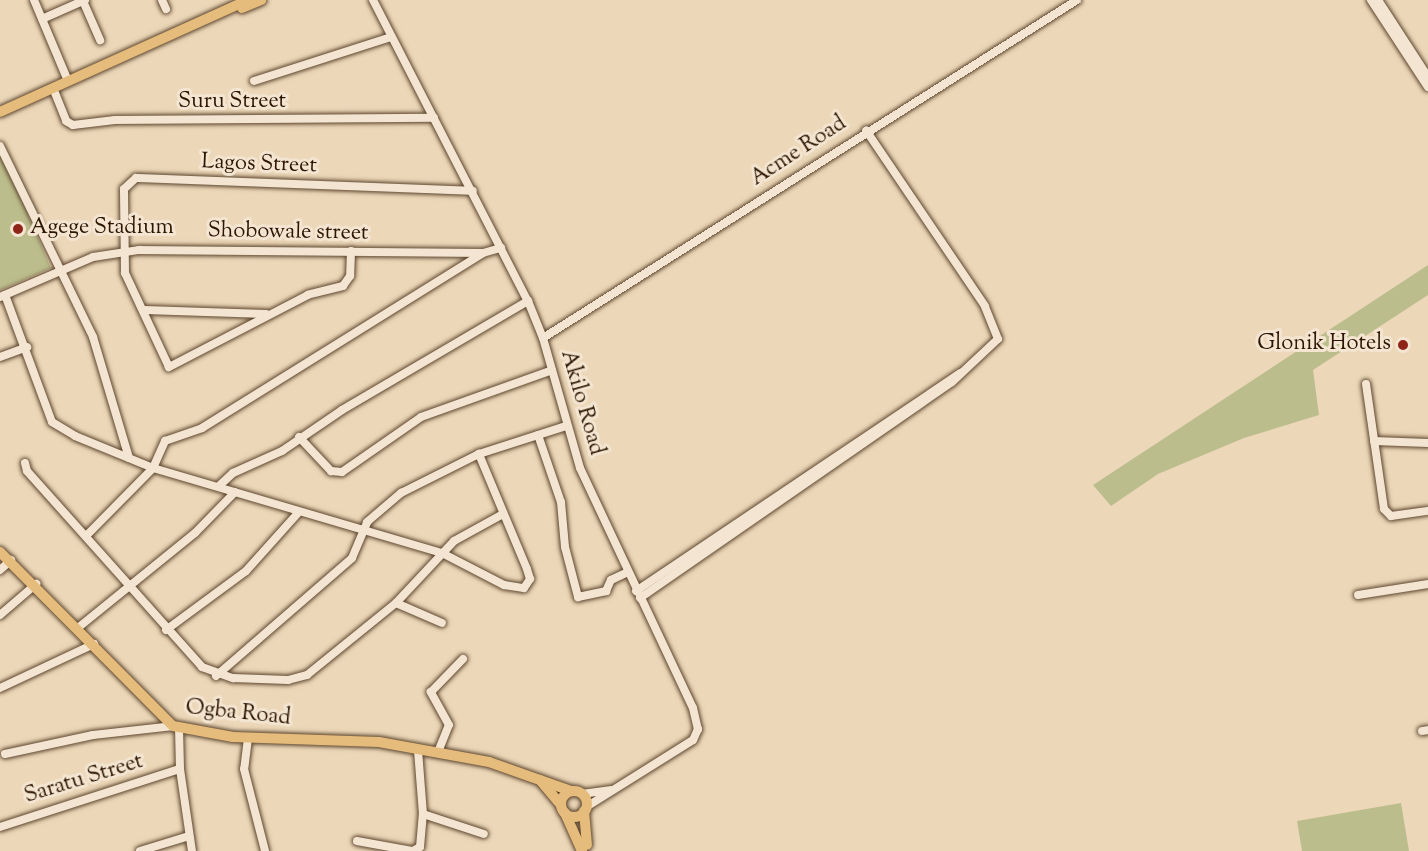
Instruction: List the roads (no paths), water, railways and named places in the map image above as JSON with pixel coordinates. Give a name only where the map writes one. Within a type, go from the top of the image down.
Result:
[{"type":"main road","points":[[0,112],[248,0]]},
{"type":"main road","points":[[216,16],[261,0]]},
{"type":"main road","name":"Ogba Road","points":[[0,552],[36,584],[176,727],[248,738],[344,739],[438,752],[489,762],[582,794]]},
{"type":"main road","points":[[540,780],[563,809],[582,851]]},
{"type":"main road","points":[[563,809],[571,791]]},
{"type":"main road","points":[[582,794],[589,851]]},
{"type":"main road","points":[[563,809],[575,816],[585,809]]},
{"type":"street","points":[[34,0],[68,81]]},
{"type":"street","points":[[162,0],[166,9]]},
{"type":"street","name":"Akilo Road","points":[[373,0],[528,301],[543,338],[566,426],[638,595],[693,708],[698,732],[585,809]]},
{"type":"street","name":"Acme Road","points":[[543,338],[866,130],[1077,0]]},
{"type":"street","points":[[1371,0],[1428,87]]},
{"type":"street","points":[[1378,0],[1428,77]]},
{"type":"street","points":[[42,19],[84,1],[100,40]]},
{"type":"street","points":[[254,81],[391,37]]},
{"type":"street","name":"Suru Street","points":[[53,88],[66,121],[73,125],[116,120],[434,118]]},
{"type":"street","points":[[638,595],[960,373],[994,346],[998,332],[993,319],[866,130]]},
{"type":"street","points":[[0,146],[93,337],[129,458]]},
{"type":"street","name":"Lagos Street","points":[[145,310],[123,265],[122,252],[124,189],[136,178],[473,191]]},
{"type":"street","points":[[87,535],[153,468],[165,441],[202,428],[483,253],[501,248]]},
{"type":"street","points":[[268,314],[145,310],[169,367],[308,295],[343,286],[350,276],[351,251]]},
{"type":"street","name":"Shobowale street","points":[[3,296],[93,257],[122,252],[483,253]]},
{"type":"street","points":[[3,296],[27,347],[52,422],[153,468],[219,486],[362,533],[442,553],[514,589],[526,586],[527,569],[479,454]]},
{"type":"street","points":[[219,486],[233,473],[282,451],[299,437],[528,301]]},
{"type":"street","points":[[0,357],[27,347]]},
{"type":"street","points":[[299,437],[332,471],[342,472],[420,417],[552,370]]},
{"type":"street","points":[[1366,384],[1387,514],[1428,511]]},
{"type":"street","points":[[216,676],[352,558],[370,518],[411,486],[479,454],[566,426]]},
{"type":"street","points":[[538,435],[561,502],[565,547],[578,597],[606,591],[610,580],[628,572]]},
{"type":"street","points":[[1374,441],[1428,443]]},
{"type":"street","points":[[25,464],[27,471],[87,535],[127,586],[166,630],[216,676],[279,681],[307,675],[396,603],[442,553],[503,514]]},
{"type":"street","points":[[78,627],[195,533],[235,492]]},
{"type":"street","points":[[166,630],[246,571],[298,513]]},
{"type":"street","points":[[0,570],[11,560]]},
{"type":"street","points":[[0,615],[36,584]]},
{"type":"street","points":[[1359,595],[1428,584]]},
{"type":"street","points":[[396,603],[442,623]]},
{"type":"street","points":[[0,688],[94,644]]},
{"type":"street","points":[[438,752],[449,724],[431,692],[463,659]]},
{"type":"street","points":[[5,754],[93,735],[176,727],[192,851]]},
{"type":"street","points":[[248,738],[244,769],[265,851]]},
{"type":"street","points":[[357,841],[413,851],[420,847],[423,814],[418,751]]},
{"type":"street","name":"Saratu Street","points":[[0,828],[180,769]]},
{"type":"street","name":"Akilo Road","points":[[582,794],[618,788]]},
{"type":"street","points":[[423,814],[484,834]]},
{"type":"street","points":[[140,851],[189,836]]},
{"type":"place","name":"Agege Stadium","points":[[18,229]]},
{"type":"place","name":"Glonik Hotels","points":[[1403,345]]}]
